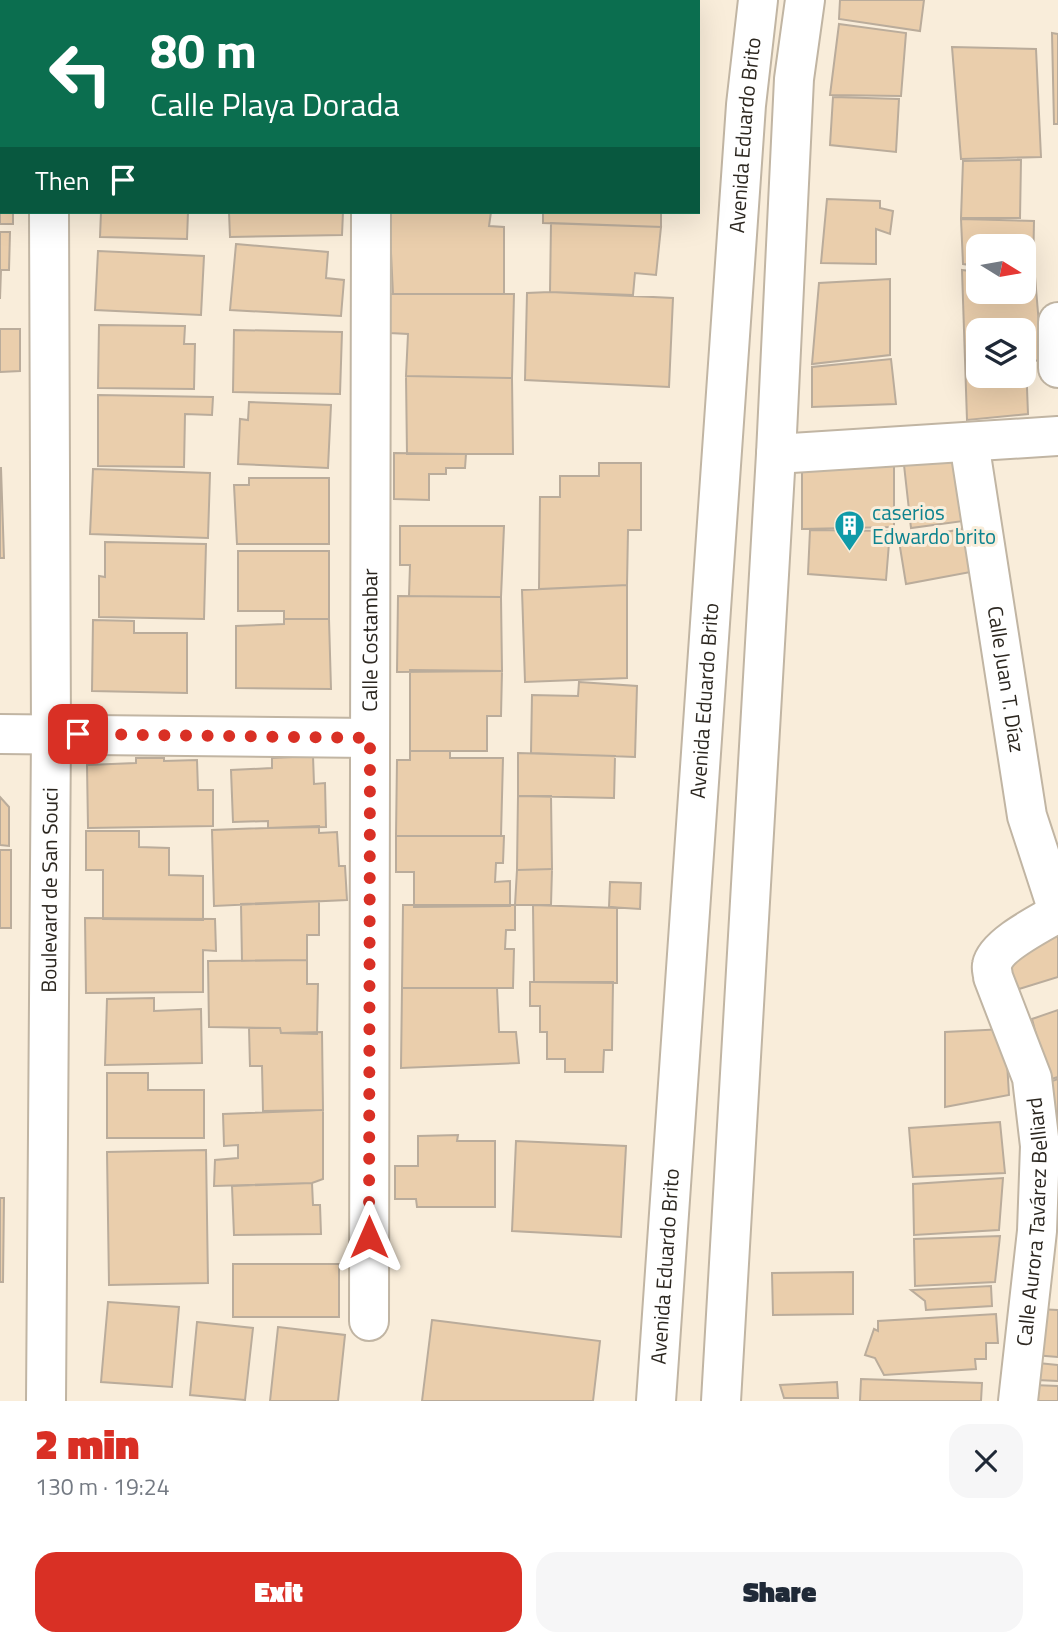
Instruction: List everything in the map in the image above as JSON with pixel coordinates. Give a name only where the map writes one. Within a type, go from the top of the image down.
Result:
[{"type":"street","name":"Avenida Eduardo Brito","points":[[656,1401],[744,133],[758,0]]},
{"type":"street","name":"Avenida Eduardo Brito","points":[[721,1401],[794,79],[805,0]]},
{"type":"street","name":"Boulevard de San Souci","points":[[46,1401],[51,734],[49,214]]},
{"type":"street","name":"Calle Costambar","points":[[369,1321],[371,214]]},
{"type":"street","points":[[1058,323],[1058,369]]},
{"type":"street","points":[[775,454],[1058,436]]},
{"type":"street","name":"Calle Juan T. Díaz","points":[[969,442],[1027,816],[1058,912]]},
{"type":"street","points":[[0,734],[370,738]]},
{"type":"street","name":"Calle Aurora Tavárez Belliard","points":[[1018,1401],[1037,1231],[1040,1146],[1032,1077],[993,977],[992,965],[998,954],[1015,939],[1058,912]]},
{"type":"building","points":[[840,0],[924,0],[920,31],[839,19]]},
{"type":"building","points":[[839,24],[906,33],[901,96],[830,95]]},
{"type":"building","points":[[1052,33],[1058,34],[1058,124],[1054,124]]},
{"type":"building","points":[[952,47],[1036,49],[1041,157],[961,159]]},
{"type":"building","points":[[833,97],[899,99],[896,152],[830,145]]},
{"type":"building","points":[[1021,160],[1020,218],[961,218],[963,161]]},
{"type":"building","points":[[827,199],[880,201],[880,208],[893,211],[890,234],[876,229],[876,264],[821,263]]},
{"type":"building","points":[[0,214],[13,214],[13,224],[0,224]]},
{"type":"building","points":[[101,214],[188,214],[187,239],[100,237]]},
{"type":"building","points":[[229,214],[343,214],[342,235],[230,237]]},
{"type":"building","points":[[389,214],[491,214],[489,226],[504,227],[504,294],[393,294]]},
{"type":"building","points":[[543,214],[661,214],[661,227],[543,223]]},
{"type":"building","points":[[961,219],[1034,221],[1034,234],[966,234],[966,264],[963,264]]},
{"type":"building","points":[[551,223],[661,227],[656,275],[635,273],[633,295],[550,292]]},
{"type":"building","points":[[0,232],[10,232],[9,270],[1,270],[0,299]]},
{"type":"building","points":[[236,244],[328,252],[326,278],[344,280],[341,316],[230,310]]},
{"type":"building","points":[[98,251],[204,256],[201,315],[95,310]]},
{"type":"building","points":[[962,270],[966,270],[966,304],[1036,304],[1036,289],[1042,360],[1036,361],[1036,318],[966,318],[966,388],[1027,388],[1028,414],[967,420]]},
{"type":"building","points":[[890,279],[890,355],[812,364],[819,283]]},
{"type":"building","points":[[527,293],[673,298],[669,387],[525,380]]},
{"type":"building","points":[[388,294],[514,294],[512,378],[406,376],[408,334],[390,333]]},
{"type":"building","points":[[99,325],[185,326],[184,344],[195,344],[194,389],[98,388]]},
{"type":"building","points":[[0,329],[20,329],[20,371],[0,372]]},
{"type":"building","points":[[234,330],[342,332],[340,394],[233,392]]},
{"type":"building","points":[[891,359],[896,404],[812,407],[812,367]]},
{"type":"building","points":[[406,376],[512,378],[513,454],[407,454]]},
{"type":"building","points":[[98,395],[213,397],[212,415],[185,414],[184,467],[98,466]]},
{"type":"building","points":[[249,402],[331,405],[328,468],[238,464],[240,419],[248,420]]},
{"type":"building","points":[[963,449],[971,520],[911,528],[903,456]]},
{"type":"building","points":[[394,453],[466,454],[465,468],[446,468],[446,474],[429,474],[429,500],[394,499]]},
{"type":"building","points":[[894,456],[894,527],[802,529],[802,457]]},
{"type":"building","points":[[599,463],[641,463],[641,530],[628,530],[627,585],[539,589],[540,497],[560,497],[560,476],[599,476]]},
{"type":"building","points":[[1,468],[4,558],[0,558]]},
{"type":"building","points":[[93,469],[210,473],[208,538],[90,534]]},
{"type":"building","points":[[249,478],[329,478],[329,544],[237,544],[234,485],[249,485]]},
{"type":"building","points":[[400,526],[504,526],[501,597],[409,596],[410,565],[400,565]]},
{"type":"building","points":[[967,528],[976,571],[906,584],[899,541]]},
{"type":"building","name":"caserios Edwardo brito","points":[[810,530],[890,531],[886,580],[808,574]]},
{"type":"building","points":[[105,542],[206,544],[204,619],[99,617],[99,576],[105,577]]},
{"type":"building","points":[[238,551],[329,551],[329,619],[284,619],[284,611],[238,611]]},
{"type":"building","points":[[627,585],[627,678],[525,682],[522,590]]},
{"type":"building","points":[[398,596],[501,597],[502,671],[397,672]]},
{"type":"building","points":[[284,619],[329,619],[331,689],[236,688],[236,626],[284,624]]},
{"type":"building","points":[[93,620],[134,621],[134,633],[187,633],[187,693],[92,691]]},
{"type":"building","points":[[410,670],[502,671],[501,716],[487,716],[487,751],[410,751]]},
{"type":"building","points":[[579,682],[637,686],[635,757],[531,753],[532,695],[578,696]]},
{"type":"building","points":[[410,751],[450,751],[450,758],[503,758],[501,836],[396,836],[397,760],[410,760]]},
{"type":"building","points":[[518,753],[615,756],[614,798],[518,796]]},
{"type":"building","points":[[313,756],[314,784],[325,783],[326,827],[268,828],[268,821],[233,822],[231,770],[272,768],[272,758]]},
{"type":"building","points":[[136,758],[197,760],[198,790],[213,790],[213,826],[88,828],[87,765],[136,763]]},
{"type":"building","points":[[518,796],[551,796],[552,869],[517,870]]},
{"type":"building","points":[[0,797],[9,807],[9,846],[0,845]]},
{"type":"building","points":[[319,826],[319,833],[337,832],[339,866],[345,866],[347,900],[214,906],[212,830]]},
{"type":"building","points":[[86,831],[139,831],[139,847],[169,848],[169,875],[203,876],[203,920],[103,919],[103,870],[86,870]]},
{"type":"building","points":[[396,836],[504,836],[503,863],[496,863],[495,882],[510,881],[510,906],[414,907],[414,872],[396,872]]},
{"type":"building","points":[[0,850],[11,850],[11,928],[0,928]]},
{"type":"building","points":[[552,869],[551,905],[515,905],[517,870]]},
{"type":"building","points":[[610,882],[641,883],[640,909],[609,907]]},
{"type":"building","points":[[319,901],[319,935],[307,935],[307,960],[242,961],[241,904]]},
{"type":"building","points":[[403,905],[515,905],[515,930],[506,930],[505,949],[514,949],[513,988],[402,988]]},
{"type":"building","points":[[533,905],[617,908],[617,983],[534,982]]},
{"type":"building","points":[[85,918],[215,919],[216,951],[203,950],[203,992],[86,993]]},
{"type":"building","points":[[1058,931],[1058,977],[1019,989],[1003,958]]},
{"type":"building","points":[[307,960],[307,984],[318,984],[317,1034],[281,1033],[280,1028],[209,1027],[208,961]]},
{"type":"building","points":[[530,982],[613,982],[612,1050],[604,1050],[603,1072],[565,1072],[565,1059],[547,1059],[547,1032],[540,1032],[540,1006],[530,1006]]},
{"type":"building","points":[[402,988],[497,988],[499,1032],[516,1032],[519,1063],[401,1068]]},
{"type":"building","points":[[154,998],[154,1011],[201,1009],[202,1063],[105,1065],[107,999]]},
{"type":"building","points":[[1058,1010],[1058,1077],[1048,1080],[1032,1019]]},
{"type":"building","points":[[249,1028],[280,1028],[281,1033],[322,1032],[323,1110],[263,1111],[262,1066],[250,1066]]},
{"type":"building","points":[[1005,1029],[1009,1095],[945,1107],[945,1032]]},
{"type":"building","points":[[107,1073],[148,1073],[148,1090],[204,1090],[204,1138],[107,1138]]},
{"type":"building","points":[[1058,1079],[1058,1131],[1051,1132],[1041,1085]]},
{"type":"building","points":[[323,1110],[323,1179],[312,1183],[214,1186],[215,1160],[238,1158],[238,1145],[224,1146],[223,1114]]},
{"type":"building","points":[[1000,1122],[1005,1173],[913,1177],[909,1128]]},
{"type":"building","points":[[458,1135],[457,1141],[495,1141],[495,1207],[417,1207],[416,1199],[395,1199],[395,1166],[418,1166],[418,1136]]},
{"type":"building","points":[[516,1141],[626,1146],[621,1237],[512,1231]]},
{"type":"building","points":[[206,1150],[208,1283],[109,1285],[107,1152]]},
{"type":"building","points":[[1003,1178],[999,1230],[914,1235],[913,1184]]},
{"type":"building","points":[[312,1183],[313,1205],[320,1205],[321,1234],[234,1235],[232,1186]]},
{"type":"building","points":[[0,1198],[4,1198],[3,1282],[0,1282]]},
{"type":"building","points":[[1000,1236],[995,1282],[915,1286],[914,1239]]},
{"type":"building","points":[[233,1264],[339,1264],[339,1317],[233,1317]]},
{"type":"building","points":[[853,1272],[853,1314],[773,1315],[772,1273]]},
{"type":"building","points":[[991,1286],[992,1306],[926,1310],[925,1301],[911,1290]]},
{"type":"building","points":[[108,1302],[179,1307],[172,1387],[101,1382]]},
{"type":"building","points":[[1037,1309],[1058,1310],[1058,1357],[1034,1355]]},
{"type":"building","points":[[996,1314],[998,1343],[986,1343],[986,1359],[975,1359],[976,1369],[884,1375],[875,1358],[865,1355],[874,1329],[878,1331],[878,1321]]},
{"type":"building","points":[[432,1320],[600,1341],[593,1401],[422,1401]]},
{"type":"building","points":[[197,1322],[253,1328],[245,1400],[190,1395]]},
{"type":"building","points":[[278,1327],[345,1335],[338,1401],[270,1401]]},
{"type":"building","points":[[1038,1363],[1058,1365],[1058,1381],[1037,1380]]},
{"type":"building","points":[[861,1379],[982,1383],[981,1401],[860,1401]]},
{"type":"building","points":[[837,1382],[838,1398],[784,1398],[780,1385]]},
{"type":"building","points":[[1033,1385],[1058,1386],[1058,1401],[1032,1401]]},
{"type":"place","name":"caserios Edwardo brito","points":[[849,552]]},
{"type":"route","points":[[78,734],[370,738],[369,1237]]}]
